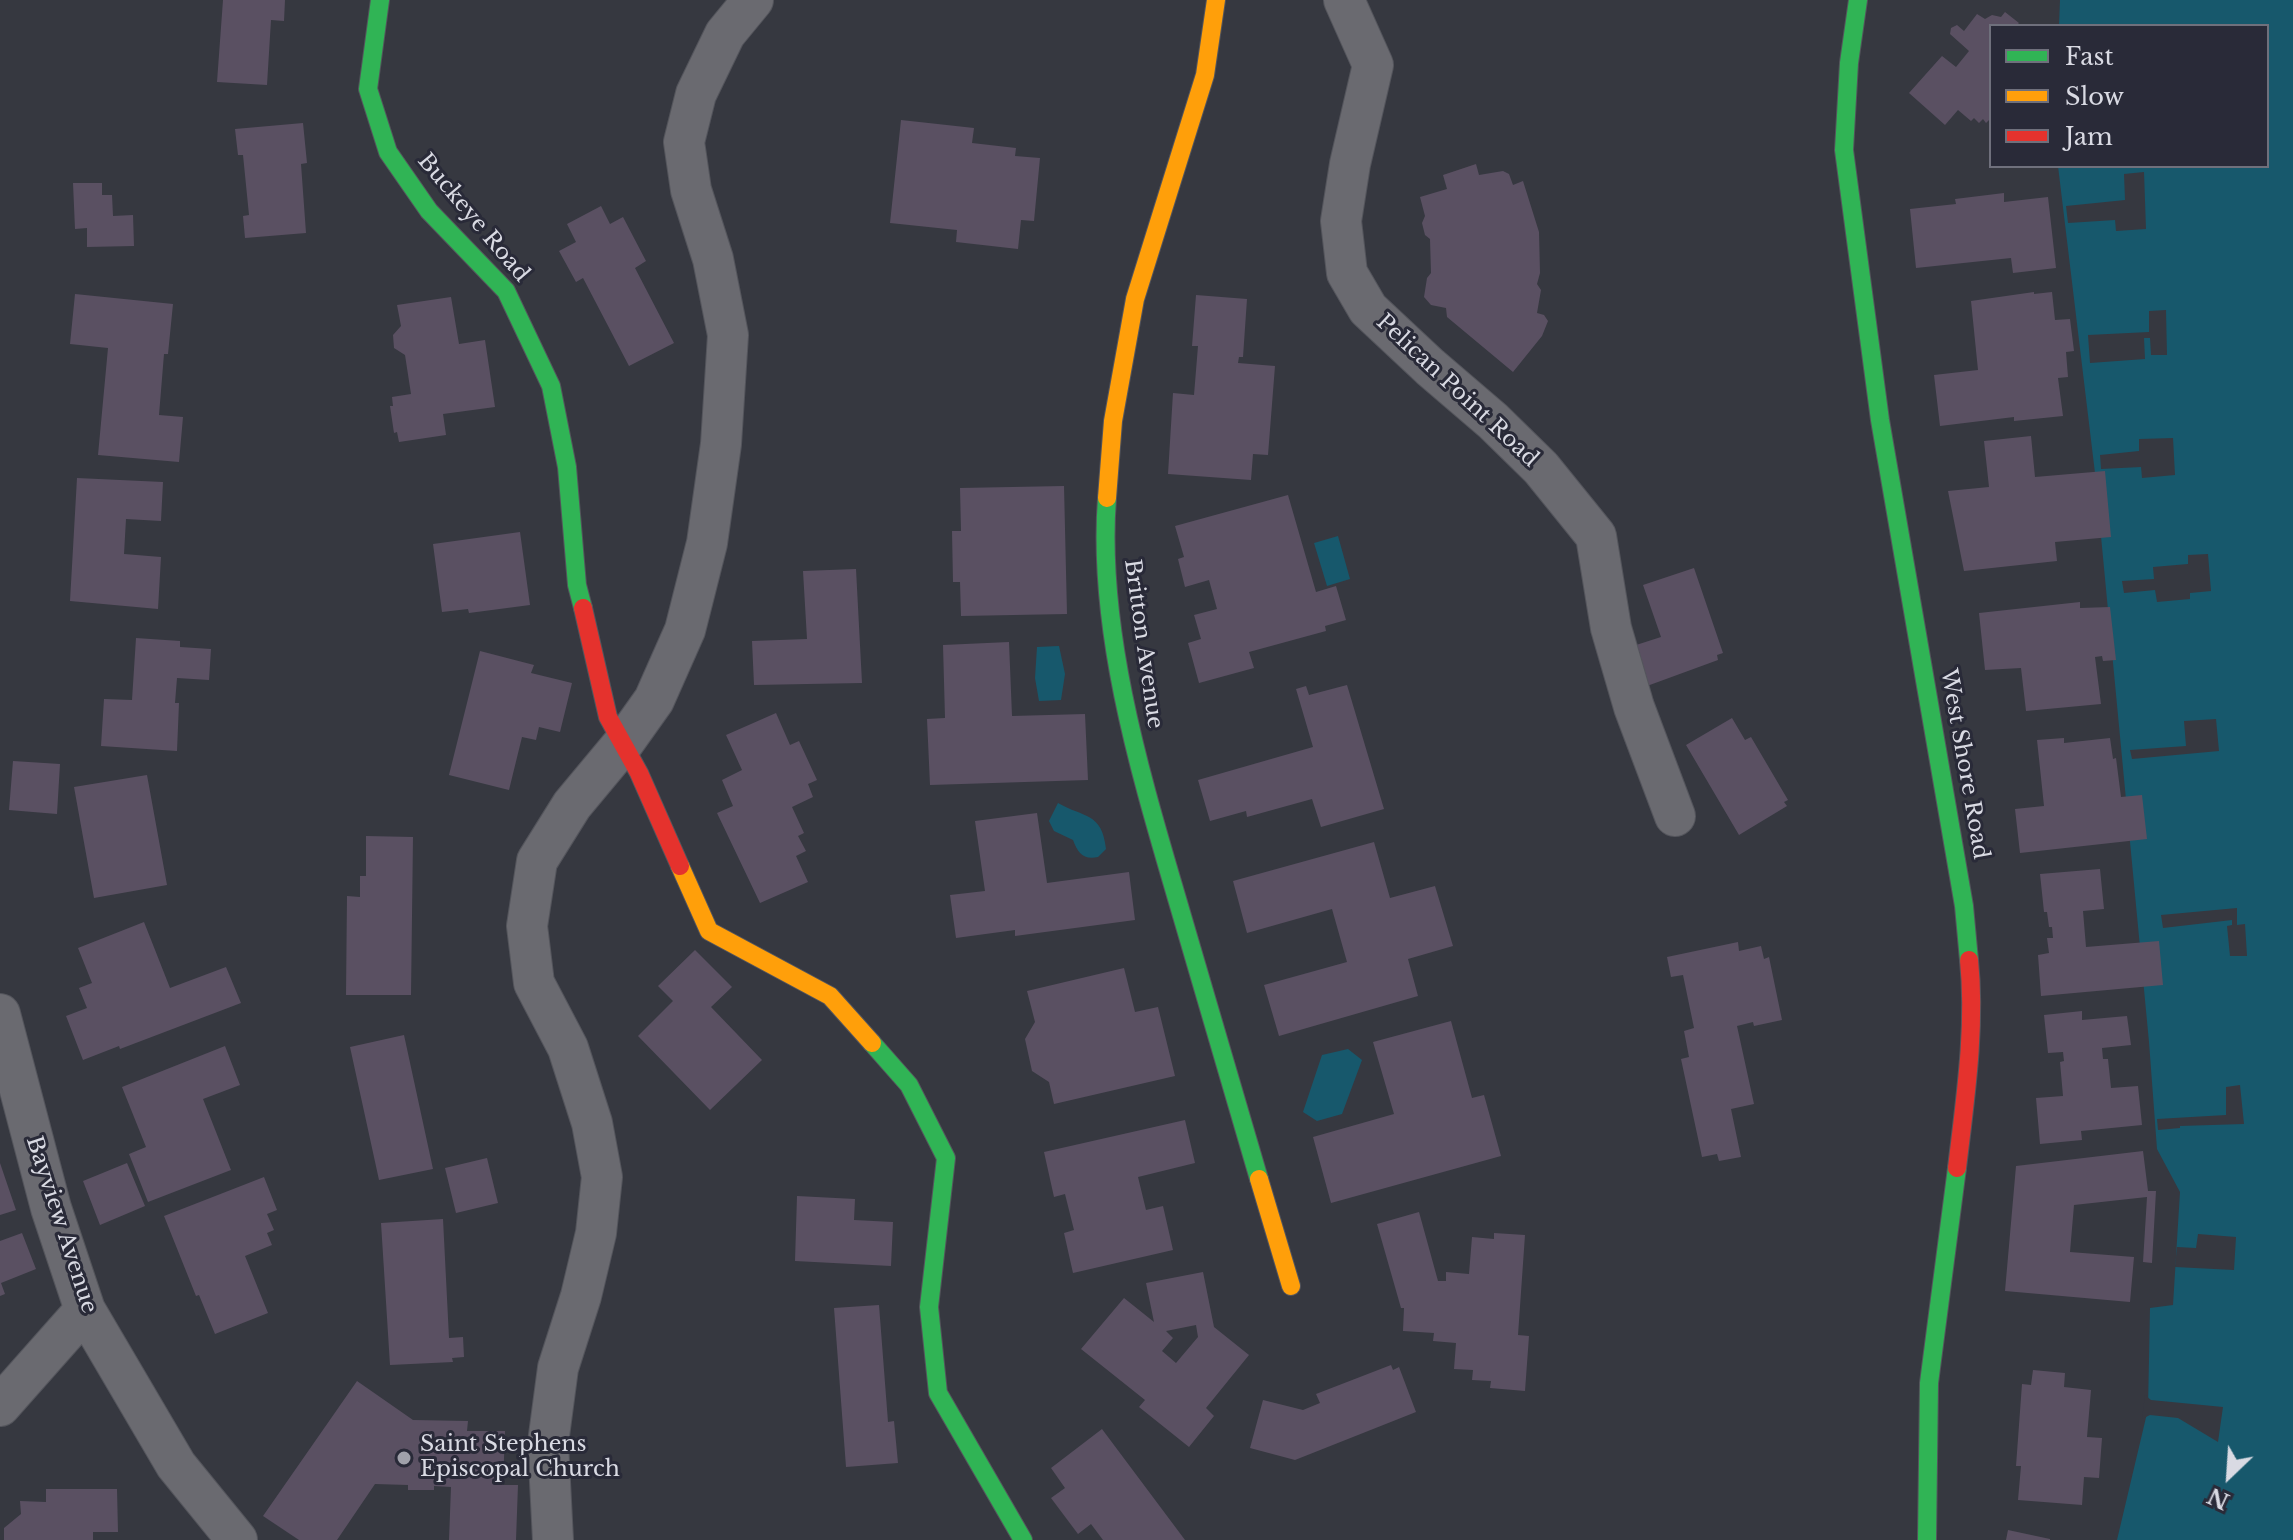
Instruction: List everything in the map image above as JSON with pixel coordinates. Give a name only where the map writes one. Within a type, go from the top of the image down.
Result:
[{"type":"street","name":"Buckeye Road","points":[[380,0],[368,89],[388,152],[429,211],[506,291],[551,386],[567,467],[577,585],[608,717],[639,773],[709,931],[830,996],[909,1085],[946,1158],[929,1307],[938,1393],[1023,1540]]},
{"type":"street","points":[[553,1540],[548,1443],[558,1368],[596,1233],[602,1177],[592,1123],[568,1048],[534,983],[527,926],[537,861],[572,805],[622,745],[654,700],[685,630],[707,543],[721,444],[728,335],[713,259],[691,190],[684,142],[696,94],[725,34],[753,0]]},
{"type":"street","name":"Britton Avenue","points":[[1216,0],[1205,75],[1135,299],[1113,421],[1104,535],[1115,649],[1137,762],[1291,1286]]},
{"type":"street","name":"Pelican Point Road","points":[[1344,0],[1373,65],[1350,164],[1341,221],[1347,273],[1368,309],[1541,468],[1596,536],[1611,628],[1634,707],[1675,816]]},
{"type":"street","name":"West Shore Road","points":[[1858,0],[1849,63],[1844,150],[1880,420],[1964,906],[1972,989],[1964,1110],[1929,1383],[1927,1540]]},
{"type":"street","name":"Bayview Avenue","points":[[0,1014],[51,1208],[85,1310],[176,1465],[237,1540]]},
{"type":"street","points":[[0,1406],[85,1310]]},
{"type":"water","points":[[2060,0],[2293,0],[2293,1540],[2117,1540],[2148,1409],[2150,1308],[2173,1305],[2180,1192],[2157,1149],[2095,473],[2058,168],[2269,168],[2269,24],[2059,24]]},
{"type":"water","points":[[1338,536],[1350,579],[1327,586],[1314,543]]},
{"type":"water","points":[[1059,646],[1065,674],[1061,700],[1039,701],[1035,678],[1037,647]]},
{"type":"water","points":[[1058,803],[1096,822],[1106,849],[1098,857],[1085,856],[1073,840],[1054,831],[1049,821]]},
{"type":"water","points":[[1348,1049],[1362,1060],[1342,1114],[1317,1121],[1303,1112],[1322,1055]]},
{"type":"pier","points":[[2144,172],[2146,229],[2116,231],[2115,220],[2068,223],[2066,206],[2125,200],[2124,174]]},
{"type":"pier","points":[[2166,310],[2167,355],[2151,355],[2150,338],[2144,338],[2145,359],[2090,363],[2088,335],[2149,332],[2149,311]]},
{"type":"pier","points":[[2173,438],[2175,475],[2142,478],[2141,467],[2101,469],[2100,455],[2139,451],[2139,439]]},
{"type":"pier","points":[[2208,554],[2211,591],[2190,593],[2190,599],[2157,602],[2155,590],[2124,593],[2122,581],[2154,579],[2153,567],[2188,564],[2188,555]]},
{"type":"pier","points":[[2216,719],[2219,751],[2132,759],[2130,750],[2186,746],[2184,721]]},
{"type":"pier","points":[[2237,908],[2237,925],[2245,924],[2247,956],[2230,956],[2227,926],[2232,925],[2232,920],[2163,928],[2161,915]]},
{"type":"pier","points":[[2240,1085],[2244,1124],[2180,1126],[2158,1130],[2157,1119],[2226,1115],[2226,1087]]},
{"type":"pier","points":[[2198,1234],[2236,1237],[2234,1270],[2175,1267],[2177,1247],[2196,1248]]},
{"type":"pier","points":[[2145,1395],[2151,1400],[2223,1407],[2218,1442],[2178,1418],[2150,1415],[2142,1419]]},
{"type":"building","points":[[223,0],[285,0],[284,21],[271,20],[267,85],[217,82]]},
{"type":"building","points":[[2005,12],[2019,23],[1989,24],[1989,120],[1986,123],[1983,119],[1979,123],[1974,118],[1971,121],[1958,110],[1945,125],[1909,93],[1942,56],[1956,67],[1969,51],[1950,34],[1951,28],[1957,25],[1964,31],[1977,14],[1985,19],[1992,15],[2001,17]]},
{"type":"building","points":[[901,120],[974,128],[972,143],[1016,148],[1015,156],[1040,158],[1034,221],[1021,220],[1018,249],[956,242],[957,230],[890,223]]},
{"type":"building","points":[[303,123],[307,163],[301,164],[306,233],[245,238],[243,216],[249,215],[243,155],[238,155],[235,129]]},
{"type":"building","points":[[1476,164],[1479,175],[1503,171],[1509,174],[1513,185],[1523,181],[1539,232],[1540,273],[1537,284],[1541,290],[1537,313],[1544,315],[1548,321],[1542,336],[1513,372],[1447,317],[1446,308],[1431,305],[1424,297],[1427,278],[1431,273],[1430,239],[1425,235],[1422,223],[1425,216],[1420,197],[1447,189],[1443,175]]},
{"type":"building","points":[[73,183],[102,183],[102,195],[112,195],[113,216],[133,215],[134,246],[87,247],[87,228],[75,229]]},
{"type":"building","points":[[2004,193],[2004,202],[2048,197],[2056,268],[2013,273],[2011,258],[1916,268],[1910,209],[1956,204],[1955,199]]},
{"type":"building","points":[[601,206],[610,224],[623,217],[646,261],[635,268],[674,343],[629,366],[583,278],[576,282],[559,251],[576,242],[567,224]]},
{"type":"building","points":[[2052,292],[2055,320],[2070,319],[2074,351],[2066,352],[2068,377],[2058,378],[2063,416],[2014,421],[2014,417],[1940,426],[1934,375],[1978,370],[1971,301]]},
{"type":"building","points":[[75,294],[173,304],[168,354],[164,354],[159,415],[183,417],[179,462],[98,455],[108,348],[70,344]]},
{"type":"building","points":[[1196,295],[1247,299],[1243,357],[1239,357],[1238,363],[1275,366],[1268,455],[1253,454],[1251,480],[1168,474],[1173,393],[1194,395],[1198,346],[1192,346]]},
{"type":"building","points":[[451,297],[459,344],[485,340],[495,407],[443,414],[446,435],[399,442],[397,432],[394,433],[390,406],[393,406],[392,397],[411,394],[405,355],[394,348],[393,335],[401,326],[397,305]]},
{"type":"building","points":[[2031,436],[2035,477],[2105,471],[2111,537],[2055,542],[2057,561],[1964,571],[1948,491],[1989,487],[1984,441]]},
{"type":"building","points":[[77,478],[163,482],[161,521],[126,519],[124,554],[161,557],[158,609],[70,601]]},
{"type":"building","points":[[1064,486],[1067,614],[961,616],[960,582],[953,582],[952,531],[961,531],[960,488]]},
{"type":"building","points":[[1288,495],[1316,592],[1336,586],[1346,620],[1325,626],[1326,631],[1249,652],[1254,668],[1199,683],[1188,643],[1201,639],[1194,615],[1217,609],[1209,580],[1185,587],[1178,559],[1184,557],[1175,526]]},
{"type":"building","points":[[520,532],[530,605],[469,613],[468,609],[442,612],[433,544]]},
{"type":"building","points":[[1694,568],[1723,653],[1717,655],[1718,660],[1647,686],[1633,646],[1661,637],[1643,585]]},
{"type":"building","points":[[856,569],[862,683],[754,685],[752,641],[807,639],[803,571]]},
{"type":"building","points":[[2080,602],[2080,608],[2110,607],[2116,660],[2103,661],[2102,656],[2095,657],[2101,704],[2026,711],[2021,668],[1985,670],[1979,613]]},
{"type":"building","points":[[136,638],[180,641],[180,647],[211,649],[209,680],[177,678],[177,751],[101,746],[104,699],[132,700]]},
{"type":"building","points":[[1009,642],[1012,716],[1085,714],[1088,780],[930,785],[927,719],[945,718],[943,645]]},
{"type":"building","points":[[480,651],[534,665],[531,673],[572,683],[560,732],[539,727],[536,740],[522,737],[509,790],[449,775]]},
{"type":"building","points":[[1347,685],[1384,809],[1321,827],[1312,799],[1247,817],[1246,811],[1210,821],[1198,780],[1313,747],[1296,689],[1306,686],[1309,695]]},
{"type":"building","points":[[776,713],[790,745],[799,741],[817,780],[808,784],[813,797],[792,807],[804,833],[798,836],[806,851],[796,856],[808,882],[760,903],[717,813],[733,806],[722,780],[742,770],[726,735]]},
{"type":"building","points":[[1732,718],[1745,740],[1751,737],[1788,800],[1784,802],[1787,806],[1739,835],[1686,745]]},
{"type":"building","points":[[2064,738],[2064,743],[2110,738],[2121,797],[2142,795],[2147,839],[2020,853],[2015,809],[2044,806],[2037,740]]},
{"type":"building","points":[[13,761],[60,764],[57,814],[9,810]]},
{"type":"building","points":[[147,775],[167,885],[94,898],[74,787]]},
{"type":"building","points":[[1037,813],[1047,883],[1129,872],[1135,920],[1015,936],[1015,930],[956,938],[950,895],[985,891],[975,821]]},
{"type":"building","points":[[366,836],[413,837],[411,995],[346,995],[347,896],[360,897],[360,876],[366,876]]},
{"type":"building","points":[[1374,842],[1390,898],[1435,886],[1453,946],[1408,959],[1418,996],[1279,1036],[1264,985],[1347,962],[1332,909],[1247,933],[1233,881]]},
{"type":"building","points":[[2100,869],[2104,909],[2083,911],[2086,947],[2159,941],[2163,985],[2041,996],[2038,955],[2049,953],[2047,938],[2053,938],[2047,912],[2044,912],[2040,874]]},
{"type":"building","points":[[144,922],[170,988],[226,967],[241,1003],[83,1060],[66,1016],[87,1008],[79,988],[92,983],[78,948]]},
{"type":"building","points":[[1738,942],[1739,951],[1761,946],[1764,959],[1769,957],[1782,1020],[1737,1026],[1754,1104],[1731,1109],[1741,1157],[1719,1161],[1717,1154],[1702,1157],[1681,1059],[1689,1057],[1684,1031],[1694,1028],[1683,975],[1671,977],[1667,957]]},
{"type":"building","points":[[695,950],[732,987],[711,1007],[762,1060],[710,1110],[638,1036],[673,1001],[658,986]]},
{"type":"building","points":[[1124,968],[1135,1012],[1158,1007],[1175,1076],[1054,1104],[1049,1082],[1032,1071],[1025,1039],[1035,1022],[1027,991]]},
{"type":"building","points":[[2082,1011],[2082,1020],[2127,1016],[2131,1045],[2102,1048],[2103,1059],[2108,1059],[2111,1088],[2138,1086],[2142,1125],[2081,1131],[2082,1140],[2040,1144],[2036,1098],[2063,1096],[2060,1062],[2064,1061],[2063,1052],[2048,1053],[2044,1015]]},
{"type":"building","points":[[1451,1021],[1472,1098],[1484,1095],[1501,1156],[1331,1203],[1313,1137],[1394,1114],[1373,1042]]},
{"type":"building","points":[[404,1035],[433,1169],[379,1180],[350,1047]]},
{"type":"building","points":[[225,1046],[240,1085],[203,1099],[231,1170],[148,1202],[129,1154],[146,1147],[122,1087]]},
{"type":"building","points":[[1185,1120],[1195,1163],[1138,1177],[1146,1210],[1163,1206],[1173,1250],[1073,1273],[1064,1233],[1074,1230],[1065,1194],[1054,1197],[1044,1152]]},
{"type":"building","points":[[2143,1151],[2148,1191],[2156,1191],[2152,1263],[2143,1262],[2147,1197],[2074,1205],[2070,1252],[2134,1257],[2130,1302],[2005,1291],[2016,1166]]},
{"type":"building","points":[[487,1158],[498,1203],[456,1213],[445,1168]]},
{"type":"building","points":[[0,1163],[16,1210],[0,1215]]},
{"type":"building","points":[[127,1163],[145,1206],[100,1225],[83,1181]]},
{"type":"building","points":[[264,1177],[277,1210],[267,1214],[274,1230],[267,1233],[272,1245],[245,1256],[268,1313],[215,1334],[164,1216]]},
{"type":"building","points":[[797,1196],[855,1199],[854,1220],[893,1222],[891,1266],[795,1261]]},
{"type":"building","points":[[1419,1212],[1438,1281],[1446,1281],[1446,1272],[1469,1274],[1472,1237],[1494,1239],[1494,1233],[1525,1235],[1518,1335],[1529,1336],[1525,1391],[1490,1388],[1491,1381],[1472,1380],[1473,1370],[1454,1369],[1456,1343],[1433,1341],[1434,1333],[1403,1331],[1404,1308],[1401,1308],[1377,1224]]},
{"type":"building","points":[[443,1219],[449,1338],[463,1337],[464,1357],[452,1358],[453,1362],[390,1365],[381,1223]]},
{"type":"building","points":[[22,1233],[36,1269],[1,1283],[5,1294],[0,1296],[0,1241]]},
{"type":"building","points":[[1203,1272],[1214,1327],[1249,1355],[1206,1408],[1214,1416],[1189,1447],[1139,1407],[1145,1400],[1081,1349],[1124,1298],[1154,1322],[1146,1283]],"holes":[[[1196,1325],[1198,1337],[1176,1363],[1162,1351],[1173,1338],[1166,1331]]]},
{"type":"building","points":[[879,1305],[888,1422],[894,1421],[898,1463],[846,1467],[834,1308]]},
{"type":"building","points":[[1391,1365],[1393,1370],[1399,1367],[1416,1412],[1295,1460],[1250,1448],[1263,1400],[1303,1410],[1320,1403],[1316,1394]]},
{"type":"building","points":[[2033,1370],[2065,1373],[2064,1387],[2091,1390],[2087,1437],[2102,1438],[2099,1478],[2084,1477],[2082,1505],[2018,1500],[2021,1466],[2016,1466],[2022,1384],[2031,1385]]},
{"type":"building","name":"Saint Stephens Episcopal Church","points":[[357,1381],[413,1420],[468,1421],[467,1431],[505,1431],[503,1485],[518,1485],[516,1540],[449,1540],[451,1487],[408,1490],[408,1485],[375,1484],[337,1540],[299,1540],[263,1516]]},
{"type":"building","points":[[1102,1429],[1185,1540],[1103,1540],[1091,1524],[1078,1534],[1051,1498],[1065,1488],[1051,1468]]},
{"type":"building","points":[[46,1489],[117,1489],[118,1532],[93,1532],[93,1540],[4,1540],[4,1528],[21,1514],[20,1501],[46,1502]]},
{"type":"building","points":[[2008,1530],[2050,1539],[2050,1540],[2006,1540]]},
{"type":"traffic: fast","points":[[380,0],[368,89],[388,152],[429,211],[506,291],[551,386],[567,467],[577,585],[583,608]]},
{"type":"traffic: fast","points":[[1858,0],[1849,63],[1844,150],[1880,420],[1964,906],[1969,960]]},
{"type":"traffic: fast","points":[[1107,498],[1108,597],[1135,748],[1259,1179]]},
{"type":"traffic: fast","points":[[872,1043],[909,1085],[946,1158],[929,1307],[938,1393],[1023,1540]]},
{"type":"traffic: fast","points":[[1927,1540],[1929,1383],[1957,1168]]},
{"type":"traffic: slow","points":[[1107,498],[1113,421],[1135,299],[1205,75],[1216,0]]},
{"type":"traffic: slow","points":[[680,866],[709,931],[830,996],[872,1043]]},
{"type":"traffic: slow","points":[[1259,1179],[1291,1286]]},
{"type":"traffic: jam","points":[[583,608],[608,717],[639,773],[680,866]]},
{"type":"traffic: jam","points":[[1957,1168],[1970,1038],[1969,960]]},
{"type":"place","name":"Saint Stephens Episcopal Church","points":[[404,1458]]}]
